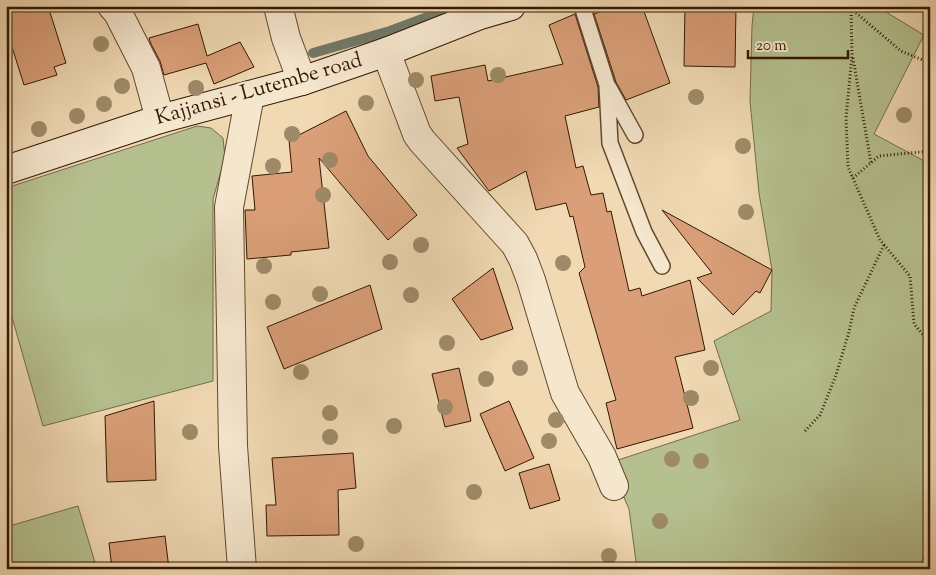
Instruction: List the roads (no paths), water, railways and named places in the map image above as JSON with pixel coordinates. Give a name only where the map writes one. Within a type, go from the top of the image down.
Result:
[{"type":"street","points":[[112,6],[118,13],[146,68],[160,119]]},
{"type":"street","points":[[278,6],[286,38],[302,81]]},
{"type":"street","name":"Kajjansi - Lutembe road","points":[[6,170],[160,119],[302,81],[386,52],[478,11],[511,6]]},
{"type":"street","points":[[386,52],[417,134],[515,244],[523,259],[565,393],[602,457],[614,486]]},
{"type":"street","points":[[242,569],[233,446],[229,206],[250,95]]},
{"type":"lane","points":[[582,6],[607,85],[635,135]]},
{"type":"lane","points":[[607,85],[610,143],[644,232],[662,266]]},
{"type":"waterway","points":[[313,53],[390,31],[452,8]]}]
